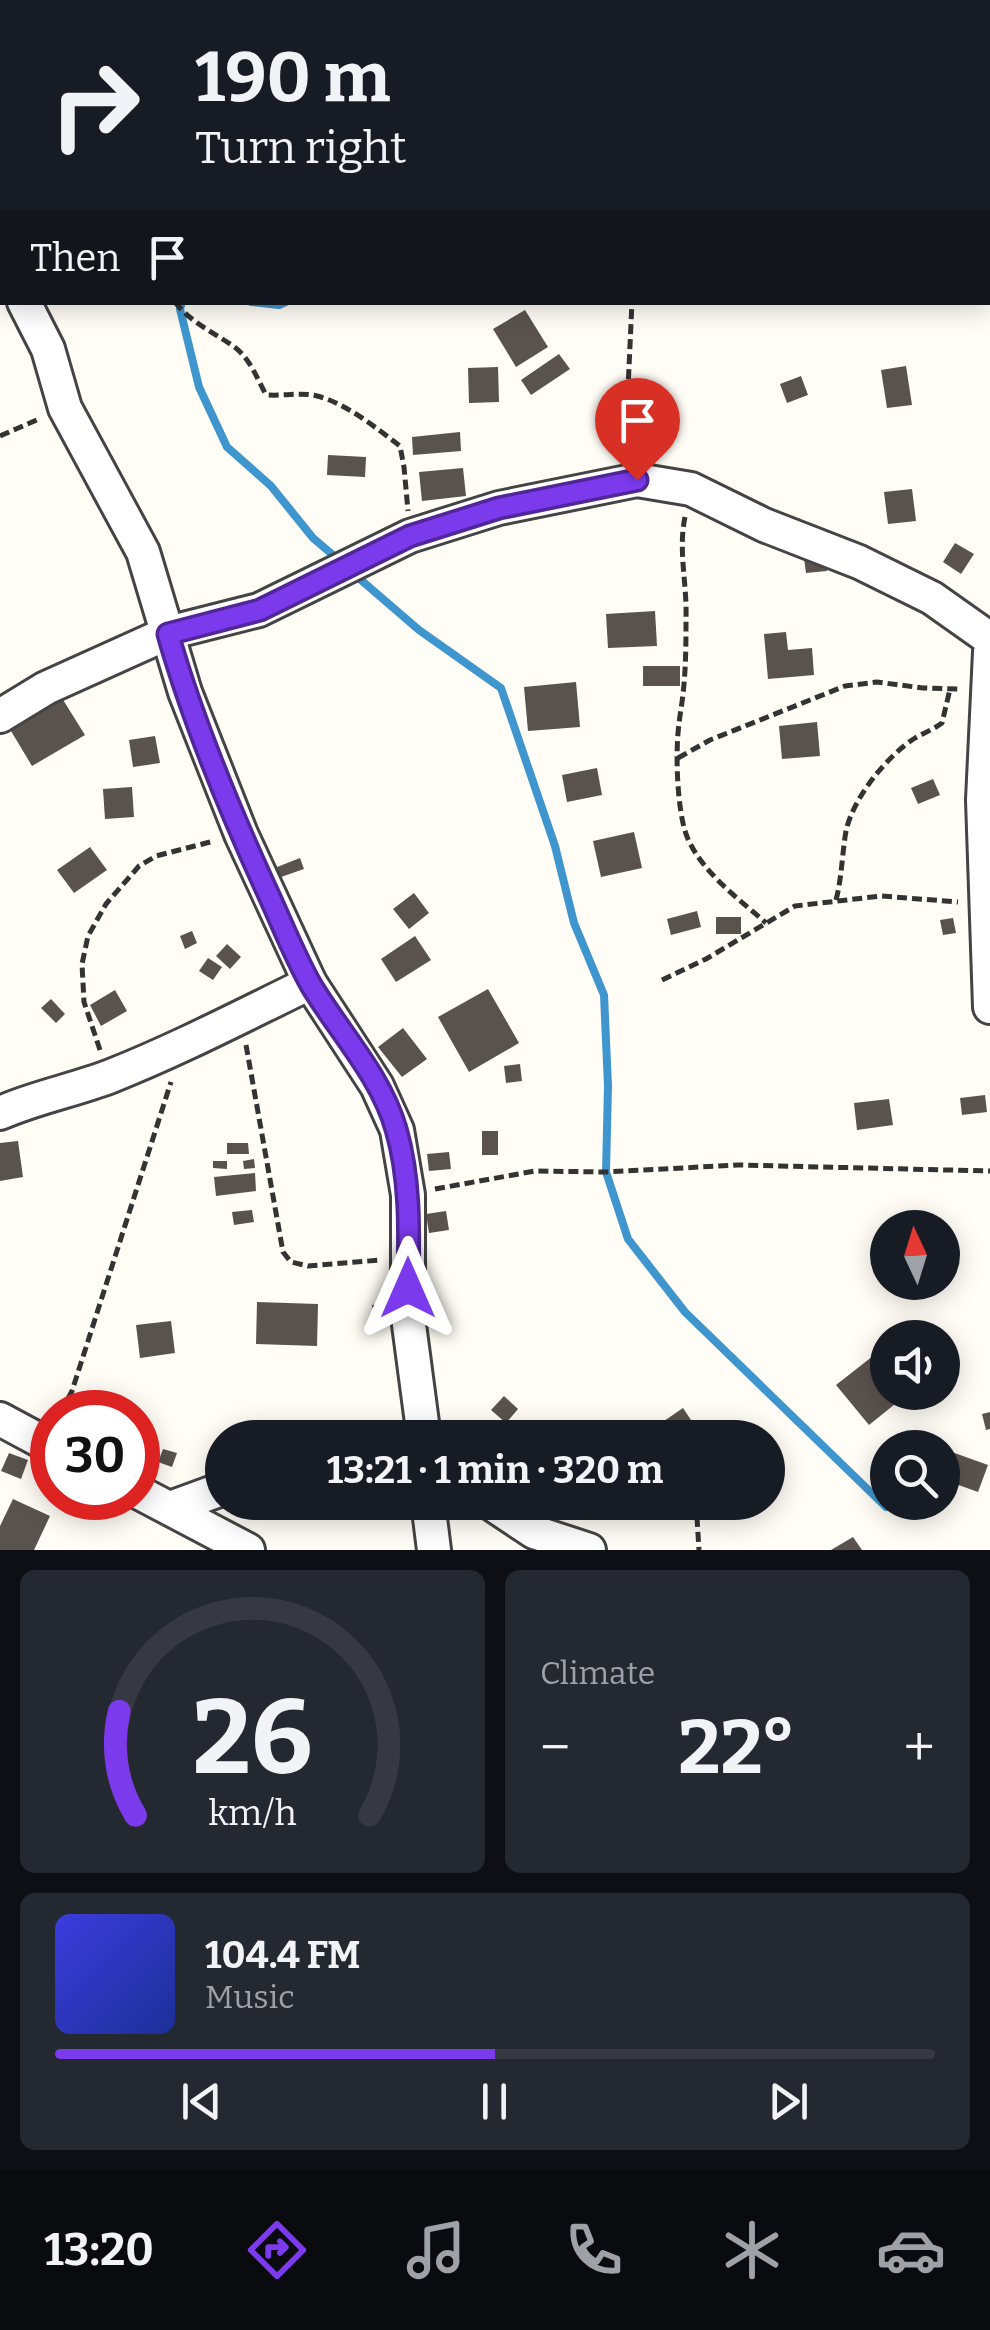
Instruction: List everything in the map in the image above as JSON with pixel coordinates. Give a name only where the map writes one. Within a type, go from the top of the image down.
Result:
[{"type":"street","points":[[26,305],[48,349],[65,408],[142,552],[185,692],[241,834],[310,984],[377,1086],[397,1130],[408,1195],[408,1318],[422,1420]]},
{"type":"street","points":[[0,716],[46,688],[168,634],[260,610],[410,536],[499,508],[637,480],[691,489],[764,525],[859,562],[932,598],[990,639]]},
{"type":"street","points":[[990,652],[983,800],[990,1007]]},
{"type":"street","points":[[0,1113],[29,1100],[108,1077],[183,1046],[310,984]]},
{"type":"street","points":[[0,1418],[30,1435]]},
{"type":"street","points":[[170,1508],[205,1495]]},
{"type":"street","points":[[160,1503],[248,1550]]},
{"type":"street","points":[[430,1520],[434,1550]]},
{"type":"street","points":[[516,1520],[534,1532],[589,1550]]},
{"type":"path","points":[[178,305],[244,356],[268,395],[313,394],[327,399],[400,446],[410,536]]},
{"type":"path","points":[[632,305],[625,458],[637,480]]},
{"type":"path","points":[[0,436],[65,408]]},
{"type":"path","points":[[691,489],[684,525],[685,660],[678,727],[680,792],[687,837],[708,868],[766,923]]},
{"type":"path","points":[[678,758],[710,740],[844,686],[877,682],[950,690],[986,688]]},
{"type":"path","points":[[836,900],[852,814],[889,760],[942,723],[950,690]]},
{"type":"path","points":[[108,1077],[84,1002],[82,964],[88,936],[106,904],[139,866],[156,856],[241,834]]},
{"type":"path","points":[[662,980],[706,960],[795,906],[881,896],[986,904]]},
{"type":"path","points":[[240,1018],[283,1252],[291,1262],[308,1266],[409,1258]]},
{"type":"path","points":[[72,1390],[183,1046]]},
{"type":"path","points":[[408,1195],[535,1171],[606,1172],[738,1165],[990,1170]]},
{"type":"path","points":[[697,1520],[699,1550]]},
{"type":"building","points":[[525,310],[548,347],[516,367],[493,329]]},
{"type":"building","points":[[559,354],[570,369],[531,395],[521,380]]},
{"type":"building","points":[[906,366],[912,405],[887,408],[881,370]]},
{"type":"building","points":[[498,367],[499,402],[469,403],[468,368]]},
{"type":"building","points":[[801,376],[808,395],[787,403],[780,384]]},
{"type":"building","points":[[460,432],[461,451],[413,455],[412,437]]},
{"type":"building","points":[[328,455],[366,457],[365,477],[327,475]]},
{"type":"building","points":[[463,468],[466,496],[422,501],[419,472]]},
{"type":"building","points":[[912,489],[916,521],[888,524],[884,492]]},
{"type":"building","points":[[955,543],[974,554],[961,574],[943,562]]},
{"type":"building","points":[[826,556],[827,571],[806,573],[804,558]]},
{"type":"building","points":[[655,611],[657,646],[608,648],[606,614]]},
{"type":"building","points":[[786,632],[788,650],[812,648],[814,675],[768,679],[764,634]]},
{"type":"building","points":[[643,666],[680,666],[680,686],[643,686]]},
{"type":"building","points":[[576,682],[580,727],[528,731],[524,687]]},
{"type":"building","points":[[60,695],[85,735],[32,766],[8,726]]},
{"type":"building","points":[[817,722],[820,756],[782,759],[779,726]]},
{"type":"building","points":[[155,736],[160,763],[133,767],[129,740]]},
{"type":"building","points":[[597,768],[602,795],[567,802],[562,775]]},
{"type":"building","points":[[933,779],[940,795],[918,804],[911,788]]},
{"type":"building","points":[[132,787],[134,817],[105,819],[103,789]]},
{"type":"building","points":[[634,832],[642,868],[601,877],[593,841]]},
{"type":"building","points":[[90,847],[107,870],[74,893],[57,870]]},
{"type":"building","points":[[300,858],[304,869],[281,877],[277,867]]},
{"type":"building","points":[[414,893],[429,913],[409,929],[393,909]]},
{"type":"building","points":[[697,911],[701,927],[671,935],[667,919]]},
{"type":"building","points":[[716,917],[741,917],[741,934],[716,934]]},
{"type":"building","points":[[953,918],[956,933],[943,935],[940,920]]},
{"type":"building","points":[[192,931],[197,943],[185,949],[180,936]]},
{"type":"building","points":[[415,936],[431,960],[396,982],[381,959]]},
{"type":"building","points":[[227,944],[241,957],[230,969],[216,956]]},
{"type":"building","points":[[208,958],[222,967],[213,980],[199,971]]},
{"type":"building","points":[[488,989],[519,1043],[469,1072],[438,1017]]},
{"type":"building","points":[[115,990],[127,1011],[101,1026],[90,1005]]},
{"type":"building","points":[[51,999],[65,1014],[56,1023],[41,1008]]},
{"type":"building","points":[[403,1028],[427,1059],[402,1077],[378,1047]]},
{"type":"building","points":[[520,1064],[522,1081],[506,1083],[504,1066]]},
{"type":"building","points":[[985,1095],[987,1112],[962,1115],[960,1098]]},
{"type":"building","points":[[889,1099],[893,1125],[857,1130],[854,1103]]},
{"type":"building","points":[[482,1131],[498,1131],[498,1155],[482,1155]]},
{"type":"building","points":[[18,1141],[23,1177],[0,1181],[0,1143]]},
{"type":"building","points":[[227,1143],[248,1143],[249,1154],[227,1154]]},
{"type":"building","points":[[449,1152],[451,1169],[429,1171],[427,1154]]},
{"type":"building","points":[[254,1159],[255,1168],[244,1169],[243,1161]]},
{"type":"building","points":[[213,1161],[227,1161],[227,1169],[213,1168]]},
{"type":"building","points":[[255,1173],[256,1191],[216,1196],[214,1177]]},
{"type":"building","points":[[252,1210],[254,1222],[234,1225],[232,1212]]},
{"type":"building","points":[[446,1211],[449,1230],[429,1233],[426,1214]]},
{"type":"building","points":[[257,1302],[318,1304],[317,1346],[256,1344]]},
{"type":"building","points":[[389,1302],[392,1324],[375,1326],[372,1305]]},
{"type":"building","points":[[171,1321],[175,1353],[140,1358],[136,1325]]},
{"type":"building","points":[[870,1358],[870,1410],[888,1410],[869,1425],[836,1385]]},
{"type":"building","points":[[504,1396],[518,1409],[509,1420],[491,1410]]},
{"type":"building","points":[[683,1408],[691,1420],[665,1420]]},
{"type":"building","points":[[990,1412],[990,1429],[986,1430],[982,1414]]},
{"type":"building","points":[[163,1449],[177,1453],[172,1467],[160,1463]]},
{"type":"building","points":[[9,1453],[28,1460],[21,1479],[1,1471]]},
{"type":"building","points":[[960,1455],[988,1465],[978,1492],[960,1486]]},
{"type":"building","points":[[13,1499],[30,1507],[30,1520],[48,1520],[34,1550],[0,1550],[0,1526]]},
{"type":"building","points":[[853,1537],[862,1550],[831,1550]]},
{"type":"waterway","points":[[181,305],[199,387],[227,447],[271,486],[313,538],[340,561]]},
{"type":"waterway","points":[[354,574],[419,630],[501,688],[555,846],[574,923],[604,995],[606,1172],[628,1239],[685,1312],[870,1491]]},
{"type":"route","points":[[408,1288],[408,1195],[397,1130],[389,1108],[310,984],[223,790],[185,692],[168,634],[260,610],[410,536],[499,508],[637,480]]}]
